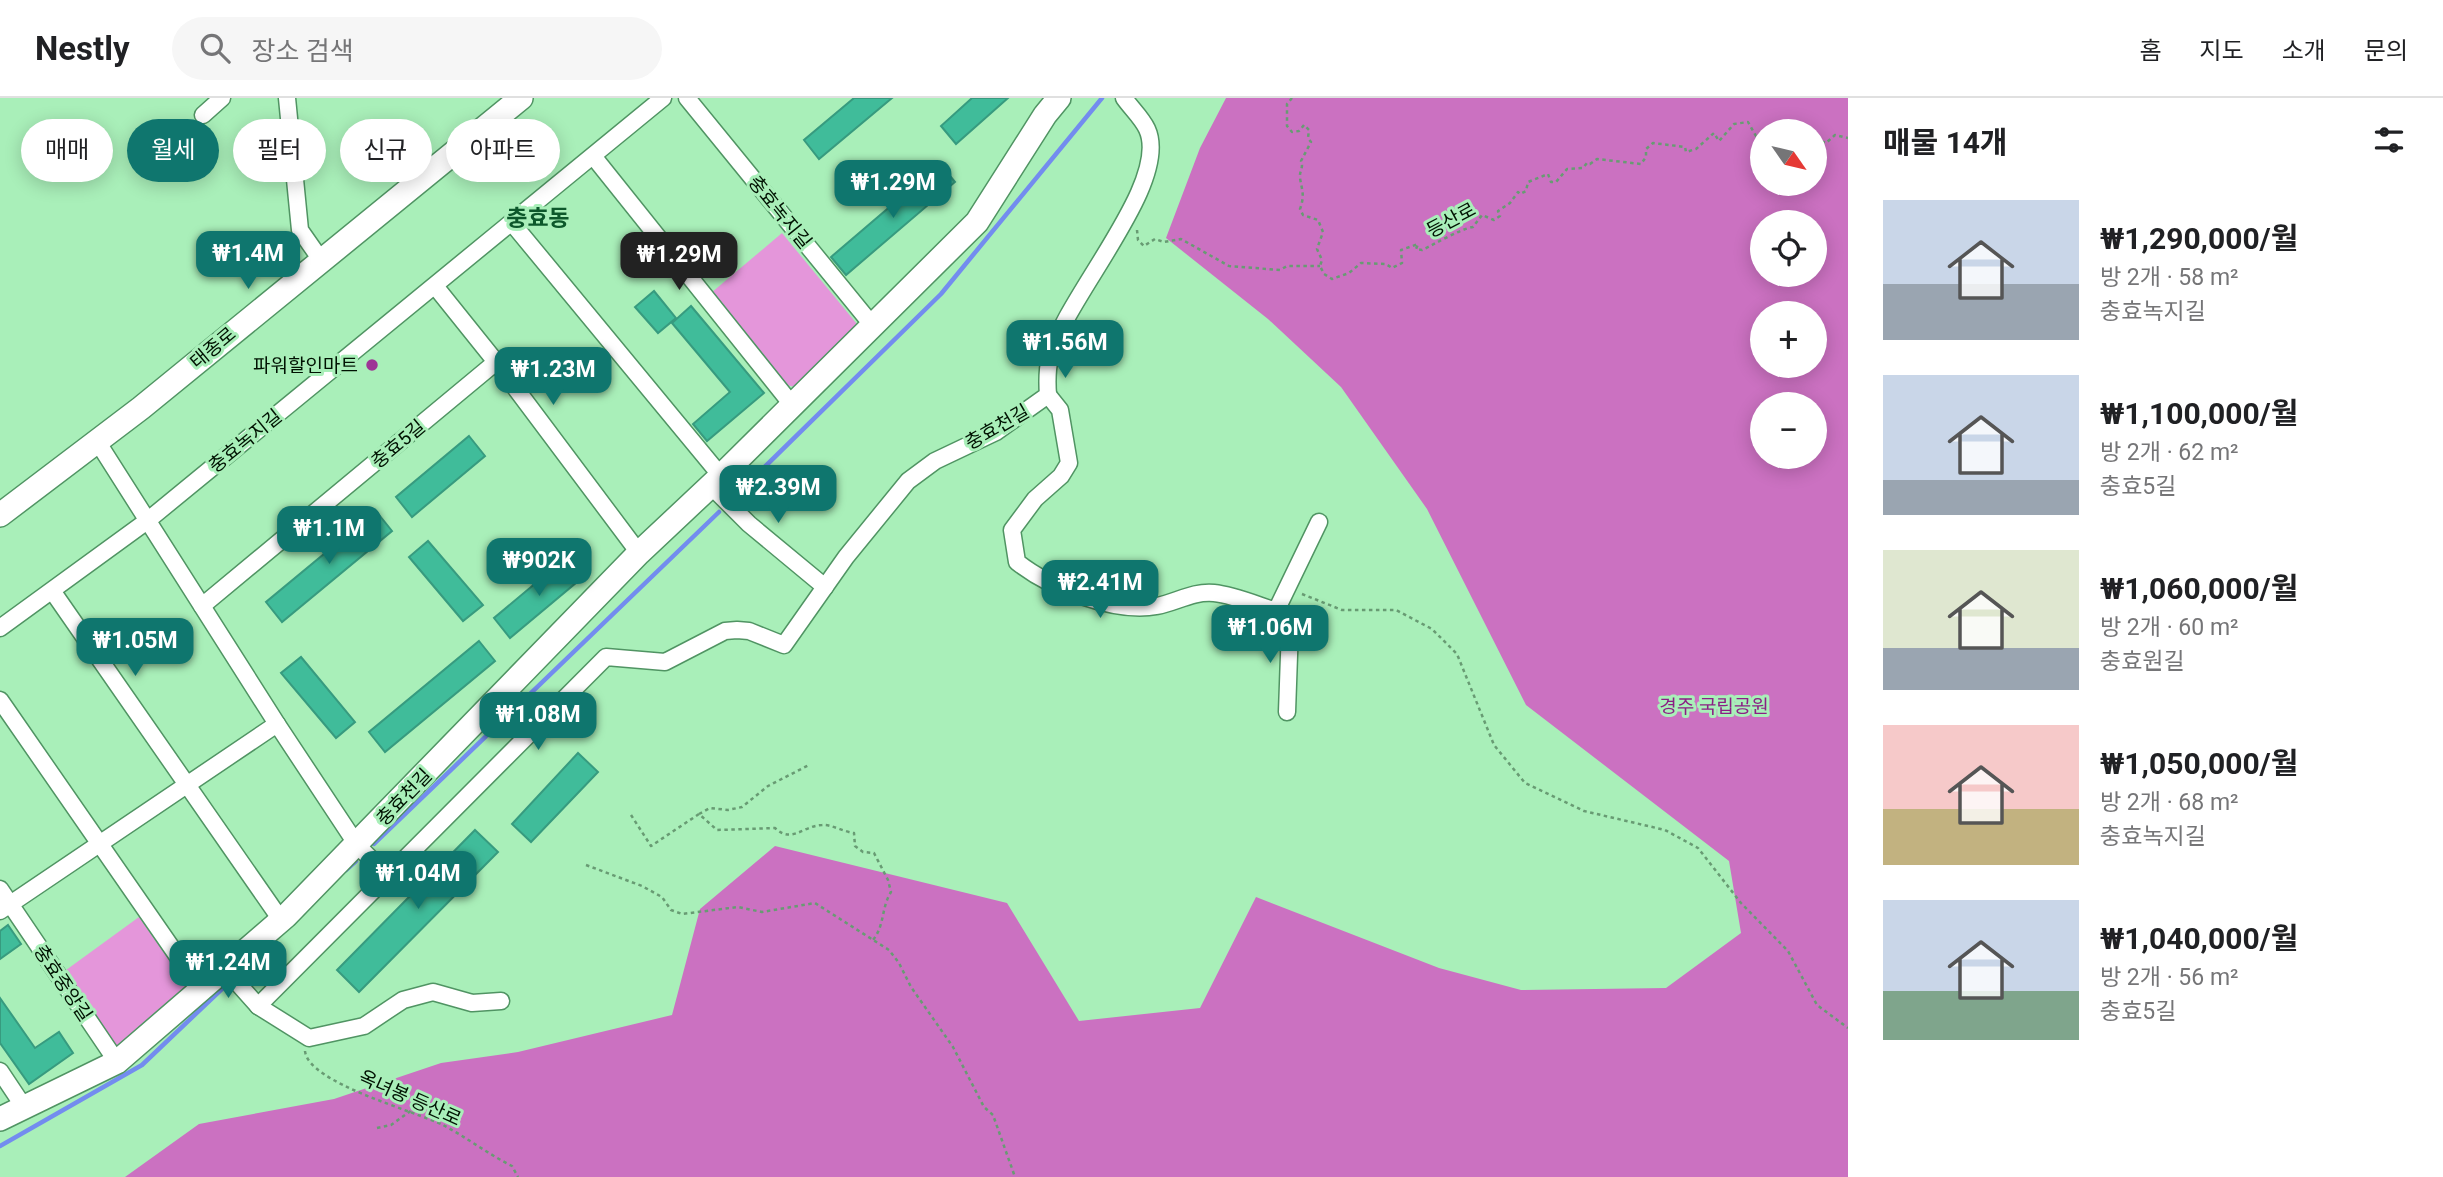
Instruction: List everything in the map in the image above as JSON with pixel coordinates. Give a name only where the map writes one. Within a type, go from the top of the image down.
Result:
[{"type":"street","points":[[203,115],[222,98]]},
{"type":"street","points":[[287,98],[300,230],[321,260]]},
{"type":"street","name":"태종로","points":[[0,515],[97,441],[521,98]]},
{"type":"street","name":"충효녹지길","points":[[0,628],[147,521],[663,98]]},
{"type":"street","name":"충효녹지길","points":[[687,98],[873,326]]},
{"type":"street","name":"충효천길","points":[[0,1119],[117,1062],[281,920],[639,553],[793,406],[978,222],[1045,115],[1059,98]]},
{"type":"street","name":"충효천길","points":[[825,587],[908,481],[935,461],[996,432],[1048,395],[1050,355],[1082,288],[1132,205],[1152,158],[1147,129],[1124,98]]},
{"type":"street","points":[[593,156],[793,406]]},
{"type":"street","points":[[258,1006],[606,657],[665,662],[725,631],[737,630],[749,631],[784,645],[825,587],[749,524],[512,223]]},
{"type":"street","points":[[435,286],[496,362],[639,553]]},
{"type":"street","name":"충효5길","points":[[202,606],[496,362]]},
{"type":"street","points":[[1048,395],[1060,410],[1069,463],[1061,476],[1035,499],[1012,530],[1017,562],[1037,578],[1121,608],[1157,606],[1196,593],[1216,593],[1276,611],[1290,627],[1287,712]]},
{"type":"street","points":[[97,441],[357,845],[388,877]]},
{"type":"street","points":[[1276,611],[1319,522]]},
{"type":"street","points":[[53,592],[281,920]]},
{"type":"street","points":[[0,700],[201,989]]},
{"type":"street","points":[[0,889],[5,908],[277,724]]},
{"type":"street","name":"충효중앙길","points":[[5,908],[117,1062]]},
{"type":"street","points":[[225,969],[258,1006],[309,1038],[364,1026],[403,1000],[433,992],[472,1003],[501,1001]]},
{"type":"street","points":[[0,1071],[24,1107]]},
{"type":"path","points":[[1132,205],[1138,240],[1143,246],[1155,239],[1164,242],[1181,240],[1230,266],[1280,270],[1287,266],[1320,266],[1322,260],[1317,249],[1322,232],[1318,220],[1303,215],[1300,209],[1304,193],[1300,177],[1303,166],[1301,161],[1311,142],[1308,138],[1309,130],[1304,125],[1299,131],[1292,132],[1287,126],[1287,104],[1292,98]]},
{"type":"path","name":"등산로","points":[[1320,266],[1324,274],[1332,279],[1349,273],[1361,263],[1386,264],[1392,268],[1402,263],[1401,250],[1418,244],[1416,249],[1422,250],[1435,241],[1450,238],[1464,228],[1473,227],[1482,215],[1494,220],[1500,216],[1498,211],[1510,203],[1518,192],[1520,194],[1526,191],[1528,182],[1548,174],[1551,182],[1556,183],[1567,169],[1583,168],[1597,159],[1641,164],[1646,157],[1646,149],[1653,143],[1685,147],[1686,152],[1696,149],[1714,133],[1719,141],[1734,124],[1748,122],[1750,126]]},
{"type":"path","points":[[1827,142],[1835,135],[1848,138]]},
{"type":"path","points":[[1285,596],[1300,593],[1342,610],[1396,610],[1432,629],[1457,654],[1494,745],[1525,783],[1584,811],[1665,830],[1699,848],[1741,903],[1788,950],[1817,1005],[1848,1028]]},
{"type":"path","points":[[631,815],[650,846],[710,808],[728,810],[742,807],[768,786],[809,765]]},
{"type":"path","points":[[699,814],[717,830],[775,828],[783,835],[793,836],[825,824],[854,833],[855,846],[863,852],[874,853],[891,892],[883,905],[881,929],[873,940]]},
{"type":"path","points":[[586,865],[642,886],[662,897],[671,910],[682,914],[738,906],[762,912],[816,903],[889,950],[953,1047],[984,1107],[993,1115],[1015,1177]]},
{"type":"path","name":"옥녀봉 등산로","points":[[309,1038],[304,1054],[314,1068],[376,1100],[412,1110],[445,1126],[512,1166],[518,1177]]},
{"type":"path","points":[[377,1128],[391,1125],[412,1110]]},
{"type":"shaded area","points":[[782,233],[857,324],[856,337],[802,389],[783,384],[711,293]]},
{"type":"shaded area","points":[[139,917],[189,988],[116,1053],[62,973]]},
{"type":"green space","name":"경주 국립공원","points":[[1226,98],[1848,98],[1848,1177],[125,1177],[199,1124],[334,1099],[441,1063],[518,1052],[672,1015],[700,909],[775,846],[1007,903],[1079,1021],[1200,1008],[1256,897],[1439,968],[1521,990],[1666,988],[1741,933],[1729,861],[1526,705],[1427,509],[1341,387],[1268,319],[1166,238],[1200,148]]},
{"type":"building","points":[[854,98],[892,98],[819,159],[804,140]]},
{"type":"building","points":[[972,98],[1008,98],[956,144],[941,126]]},
{"type":"building","points":[[940,164],[955,182],[846,275],[831,257]]},
{"type":"building","points":[[654,291],[676,318],[658,333],[635,307]]},
{"type":"building","points":[[691,306],[764,393],[707,441],[693,424],[730,392],[672,323]]},
{"type":"building","points":[[469,436],[485,456],[412,517],[396,497]]},
{"type":"building","points":[[376,511],[392,531],[282,622],[266,602]]},
{"type":"building","points":[[428,541],[483,605],[463,621],[409,557]]},
{"type":"building","points":[[567,557],[583,577],[510,638],[494,618]]},
{"type":"building","points":[[479,641],[495,661],[385,752],[369,732]]},
{"type":"building","points":[[301,657],[355,722],[336,738],[281,673]]},
{"type":"building","points":[[578,753],[598,772],[531,842],[512,824]]},
{"type":"building","points":[[475,830],[498,852],[359,992],[337,970]]},
{"type":"building","points":[[8,925],[21,944],[0,959],[0,931]]},
{"type":"building","points":[[0,998],[35,1048],[59,1032],[73,1053],[29,1084],[0,1043]]},
{"type":"waterway","points":[[737,494],[941,294],[1102,98]]},
{"type":"waterway","points":[[374,844],[719,512]]},
{"type":"waterway","points":[[346,870],[356,861]]},
{"type":"waterway","points":[[242,969],[254,958]]},
{"type":"waterway","points":[[0,1146],[142,1065],[224,987]]},
{"type":"place","name":"파워할인마트","points":[[372,365]]},
{"type":"district","name":"충효동","points":[[538,218]]}]
